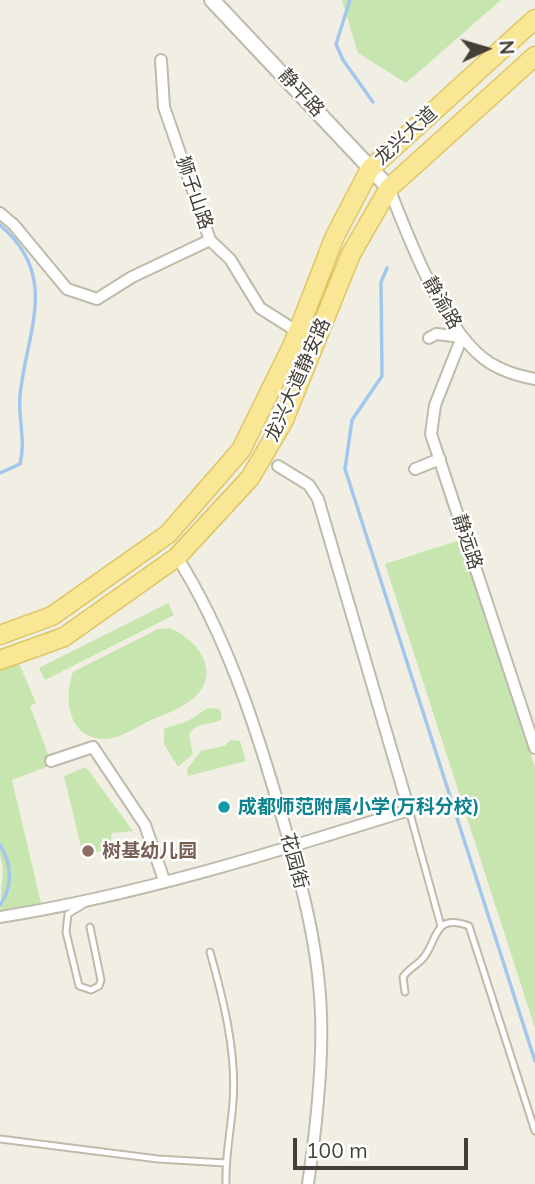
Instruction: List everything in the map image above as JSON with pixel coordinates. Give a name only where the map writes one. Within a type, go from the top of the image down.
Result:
[{"type":"main road","name":"龙兴大道","points":[[370,169],[535,19]]},
{"type":"main road","name":"龙兴大道","points":[[388,188],[535,56]]},
{"type":"main road","name":"龙兴大道静安路","points":[[0,635],[52,616],[163,537],[241,450],[298,332],[335,236],[370,169]]},
{"type":"main road","name":"龙兴大道静安路","points":[[0,660],[64,637],[177,557],[250,478],[283,422],[351,254],[388,188]]},
{"type":"street","name":"静平路","points":[[212,0],[388,188]]},
{"type":"street","name":"狮子山路","points":[[161,60],[164,107],[210,240],[230,259],[260,308],[298,332]]},
{"type":"street","name":"静渝路","points":[[388,188],[418,260],[462,337],[488,362],[509,373],[535,379]]},
{"type":"street","points":[[0,213],[14,225],[67,289],[97,299],[132,277],[210,240]]},
{"type":"street","points":[[429,338],[436,334],[462,337]]},
{"type":"street","name":"静远路","points":[[462,337],[435,405],[431,434],[535,748]]},
{"type":"street","points":[[415,470],[440,459]]},
{"type":"street","points":[[0,917],[87,900],[291,847],[409,810],[318,499],[310,485],[278,466]]},
{"type":"street","points":[[163,537],[177,557]]},
{"type":"street","name":"花园街","points":[[177,557],[201,594],[254,721],[291,847],[315,954],[321,1015],[314,1143],[308,1184]]},
{"type":"street","points":[[51,761],[93,747],[145,825],[164,880]]},
{"type":"lane","points":[[409,810],[441,926]]},
{"type":"lane","points":[[87,900],[86,905],[68,914],[66,932],[79,986],[92,990],[99,986],[101,980],[90,927]]},
{"type":"lane","points":[[405,992],[403,977],[426,955],[431,938],[441,926],[462,923],[468,926],[535,1131]]},
{"type":"lane","points":[[210,952],[226,1007],[233,1100],[225,1163],[226,1184]]},
{"type":"lane","points":[[0,1139],[158,1159],[225,1163]]},
{"type":"green space","points":[[342,0],[501,0],[406,83],[358,53]]},
{"type":"green space","points":[[460,540],[535,767],[535,1028],[385,564]]},
{"type":"green space","points":[[168,603],[174,615],[45,680],[39,668]]},
{"type":"green space","points":[[169,628],[190,641],[204,660],[205,681],[200,691],[180,707],[119,736],[102,739],[90,737],[81,731],[75,724],[69,704],[73,672],[158,629]]},
{"type":"green space","points":[[18,661],[36,703],[30,706],[52,765],[12,780],[41,903],[0,910],[3,868],[0,854],[0,668]]},
{"type":"green space","points":[[208,708],[220,709],[222,719],[200,725],[193,730],[189,735],[193,754],[178,767],[164,744],[164,729],[188,721]]},
{"type":"green space","points":[[231,740],[240,741],[246,761],[188,776],[187,769],[201,751],[224,746]]},
{"type":"green space","points":[[86,767],[133,831],[112,833],[109,849],[83,855],[64,776]]},
{"type":"waterway","points":[[350,0],[336,44],[343,60],[373,102]]},
{"type":"waterway","points":[[0,225],[18,244],[29,264],[35,284],[33,326],[20,395],[20,464],[0,473]]},
{"type":"waterway","points":[[387,268],[381,282],[382,376],[352,420],[345,469],[535,1061]]},
{"type":"waterway","points":[[0,845],[9,868],[9,883],[0,905]]},
{"type":"place","name":"成都师范附属小学(万科分校)","points":[[224,807]]},
{"type":"place","name":"树基幼儿园","points":[[88,851]]}]
